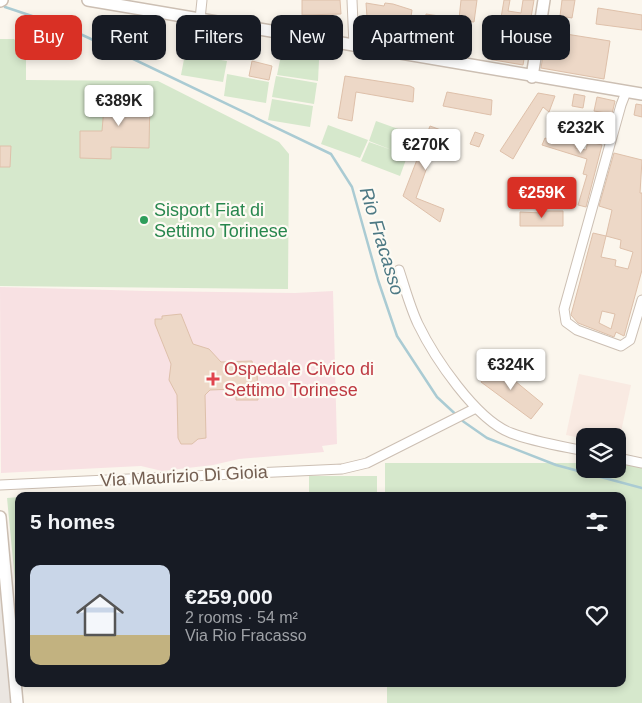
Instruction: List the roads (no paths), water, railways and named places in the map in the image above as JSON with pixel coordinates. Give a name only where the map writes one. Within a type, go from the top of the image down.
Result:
[{"type":"street","points":[[88,0],[176,16]]},
{"type":"street","points":[[200,15],[202,0]]},
{"type":"street","points":[[352,0],[353,23]]},
{"type":"street","points":[[532,77],[544,0]]},
{"type":"street","points":[[261,30],[353,46]]},
{"type":"street","points":[[434,60],[642,94]]},
{"type":"street","points":[[626,92],[564,309],[566,322],[577,330],[622,346],[630,340],[642,300]]},
{"type":"street","points":[[399,270],[418,324],[437,358],[476,408],[495,425],[511,433],[576,449]]},
{"type":"street","name":"Via Maurizio Di Gioia","points":[[0,485],[240,475],[342,468],[367,463],[476,408]]},
{"type":"street","points":[[626,460],[642,463]]},
{"type":"street","points":[[0,517],[15,681]]},
{"type":"street","points":[[16,687],[17,703]]},
{"type":"waterway","name":"Rio Fracasso","points":[[5,7],[65,27],[331,154],[352,187],[378,280],[397,336],[437,397],[464,422],[487,438],[556,465],[642,488]]},
{"type":"place","name":"Sisport Fiat di Settimo Torinese","points":[[144,220]]},
{"type":"place","name":"Ospedale Civico di Settimo Torinese","points":[[213,379]]}]
